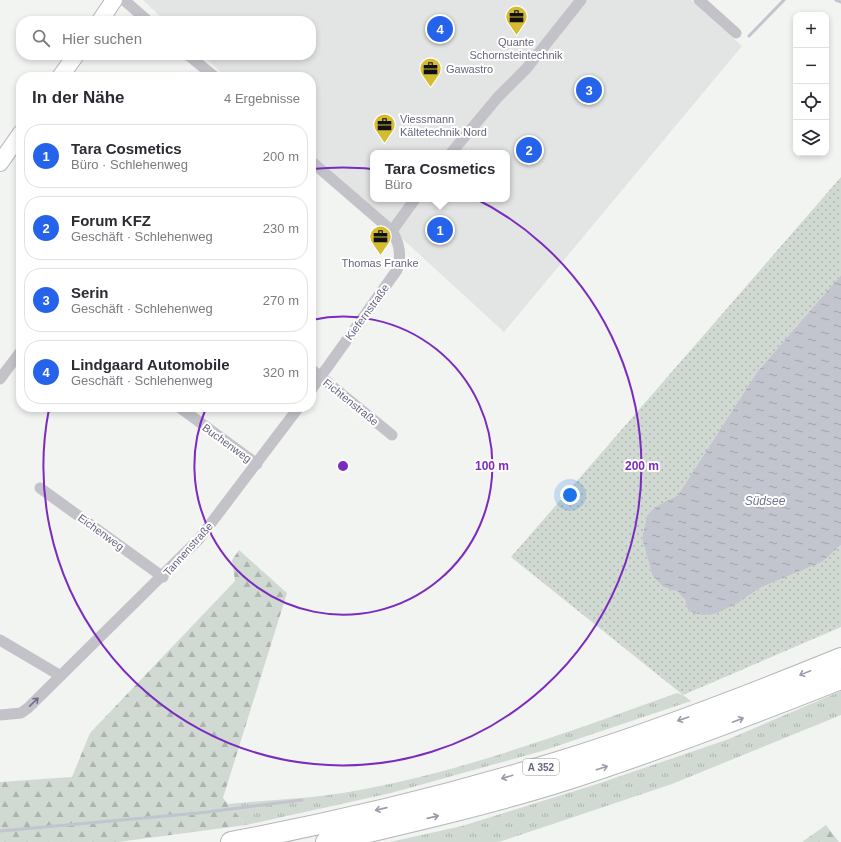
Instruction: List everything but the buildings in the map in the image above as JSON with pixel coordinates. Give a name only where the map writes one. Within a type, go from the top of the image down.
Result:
[{"type":"highway","name":"A 352","points":[[230,842],[299,829],[448,793],[564,760],[735,701],[841,658]]},
{"type":"highway","name":"A 352","points":[[326,842],[455,812],[565,780],[688,739],[841,679]]},
{"type":"main road","points":[[103,16],[114,0]]},
{"type":"main road","points":[[64,72],[72,60]]},
{"type":"main road","points":[[0,163],[16,140]]},
{"type":"street","points":[[124,0],[142,16]]},
{"type":"street","points":[[454,150],[498,97],[526,69],[581,0]]},
{"type":"street","points":[[699,0],[736,33]]},
{"type":"street","points":[[194,60],[209,72]]},
{"type":"street","name":"Kiefernstraße","points":[[316,165],[392,231],[400,248],[400,263],[397,270],[321,377]]},
{"type":"street","points":[[392,231],[413,202]]},
{"type":"street","points":[[0,379],[16,358]]},
{"type":"street","name":"Fichtenstraße","points":[[316,373],[392,435]]},
{"type":"street","points":[[316,384],[321,377]]},
{"type":"street","name":"Buchenweg","points":[[186,412],[257,464]]},
{"type":"street","name":"Tannenstraße","points":[[0,715],[21,713],[163,576],[199,539],[295,412]]},
{"type":"street","name":"Eichenweg","points":[[40,488],[163,576]]},
{"type":"street","points":[[0,640],[61,676]]},
{"type":"shaded area","points":[[143,0],[691,0],[742,46],[504,332],[316,160],[316,72],[221,72],[207,60],[316,60],[316,16],[160,16]]},
{"type":"green space","points":[[841,177],[841,275],[757,372],[678,495],[655,507],[647,515],[642,538],[652,575],[663,587],[678,592],[685,600],[688,611],[746,598],[762,587],[822,562],[841,545],[841,627],[683,695],[511,557]]},
{"type":"green space","points":[[239,550],[287,593],[223,798],[246,825],[118,842],[0,842],[0,782],[72,777],[90,733],[235,581],[232,560]]},
{"type":"green space","points":[[841,691],[841,715],[672,784],[499,842],[390,842],[462,826],[597,784],[729,739]]},
{"type":"green space","points":[[677,693],[683,695],[691,701],[542,751],[391,793],[246,825],[228,804],[314,797],[343,793],[428,775],[554,737]]},
{"type":"green space","points":[[826,825],[839,842],[802,842]]},
{"type":"water","name":"Südsee","points":[[841,275],[841,545],[822,562],[762,587],[736,604],[714,614],[702,615],[688,611],[685,600],[678,592],[663,587],[652,575],[642,538],[647,515],[655,507],[678,495],[757,372]]},
{"type":"waterway","points":[[749,36],[784,0]]},
{"type":"waterway","points":[[836,0],[841,2]]},
{"type":"waterway","points":[[0,831],[199,813],[302,800]]},
{"type":"place","name":"Lindgaard Automobile","points":[[440,29]]},
{"type":"place","name":"Quante Schornsteintechnik","points":[[516,36]]},
{"type":"place","name":"Gawastro","points":[[430,88]]},
{"type":"place","name":"Serin","points":[[589,90]]},
{"type":"place","name":"Viessmann Kältetechnik Nord","points":[[384,144]]},
{"type":"place","name":"Forum KFZ","points":[[529,150]]},
{"type":"place","name":"Tara Cosmetics","points":[[440,230]]},
{"type":"place","name":"Thomas Franke","points":[[380,256]]}]
